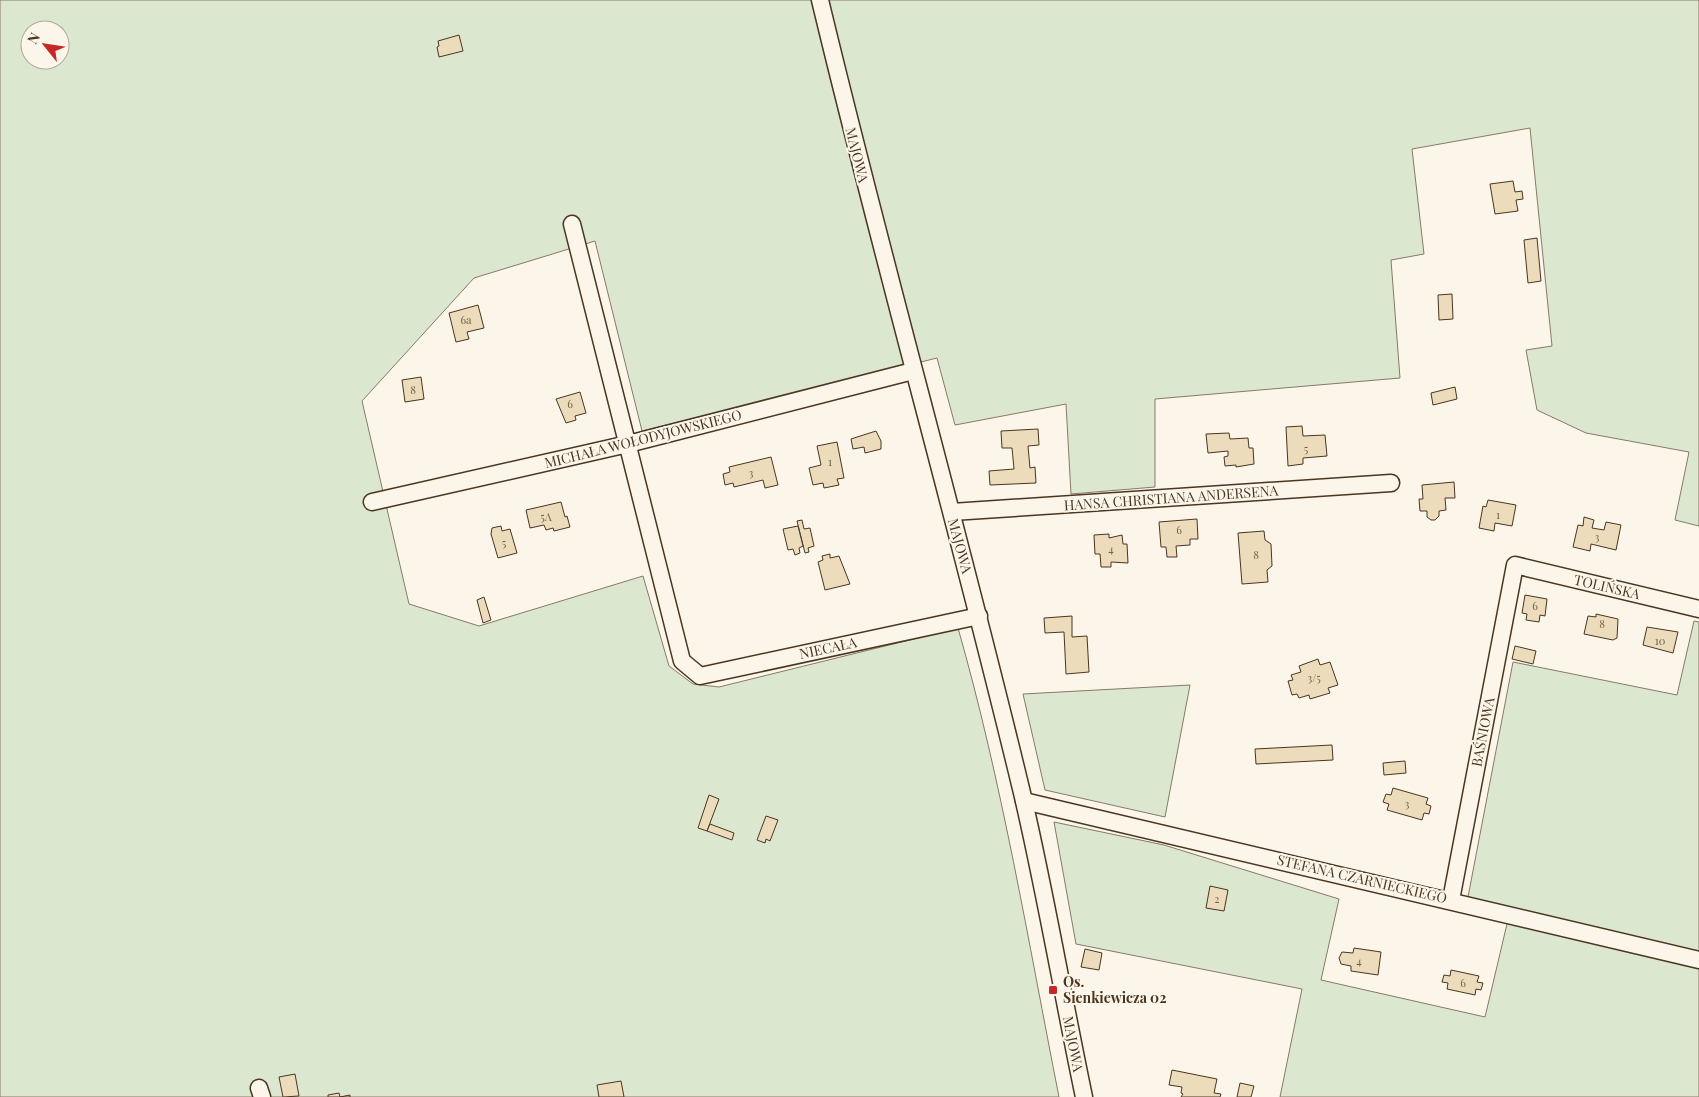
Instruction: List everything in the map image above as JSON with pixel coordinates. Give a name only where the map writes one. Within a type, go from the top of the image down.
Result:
[{"type":"street","name":"MAJOWA","points":[[820,0],[913,371],[979,616],[1024,801],[1084,1097]]},
{"type":"street","points":[[572,224],[628,444]]},
{"type":"street","name":"MICHAŁA WOŁODYJOWSKIEGO","points":[[372,502],[628,444],[913,371]]},
{"type":"street","name":"NIECAŁA","points":[[628,444],[682,661],[700,676],[979,616]]},
{"type":"street","name":"HANSA CHRISTIANA ANDERSENA","points":[[952,512],[1390,483]]},
{"type":"street","name":"TOLIŃSKA","points":[[1515,565],[1699,609]]},
{"type":"street","name":"BAŚNIOWA","points":[[1451,900],[1515,565]]},
{"type":"street","name":"STEFANA CZARNIECKIEGO","points":[[1024,801],[1451,900],[1699,960]]},
{"type":"green space","points":[[0,0],[1699,0],[1699,526],[1675,520],[1689,452],[1586,433],[1537,410],[1526,350],[1552,346],[1530,128],[1412,149],[1424,254],[1391,260],[1400,378],[1155,399],[1155,487],[1071,494],[1066,404],[955,425],[937,358],[642,431],[595,241],[474,278],[362,401],[409,604],[479,626],[643,576],[669,666],[693,684],[719,687],[958,628],[974,686],[1001,803],[1059,1097],[0,1097]]},
{"type":"green space","points":[[1694,621],[1699,622],[1699,1097],[1280,1097],[1302,989],[1076,944],[1054,822],[1164,845],[1339,899],[1321,980],[1485,1017],[1511,907],[1468,897],[1513,662],[1677,695]]},
{"type":"green space","points":[[1190,685],[1165,817],[1045,790],[1023,694]]},
{"type":"building","points":[[459,35],[463,51],[439,57],[438,41]]},
{"type":"building","points":[[1513,181],[1515,192],[1522,191],[1523,199],[1516,200],[1518,211],[1495,214],[1490,184]]},
{"type":"building","points":[[1537,238],[1541,281],[1528,283],[1524,240]]},
{"type":"building","points":[[1452,294],[1453,319],[1439,320],[1438,295]]},
{"type":"building","points":[[478,305],[484,328],[467,332],[469,339],[456,342],[449,313]]},
{"type":"building","points":[[421,377],[424,399],[405,402],[402,380]]},
{"type":"building","points":[[1455,387],[1457,399],[1433,405],[1431,393]]},
{"type":"building","points":[[580,392],[586,413],[575,416],[576,420],[566,423],[556,399]]},
{"type":"building","points":[[1302,426],[1303,436],[1325,435],[1327,456],[1303,458],[1303,464],[1288,466],[1286,427]]},
{"type":"building","points":[[1038,429],[1039,445],[1028,446],[1030,468],[1035,467],[1036,483],[990,485],[989,471],[1014,469],[1012,448],[1002,448],[1001,431]]},
{"type":"building","points":[[876,431],[881,441],[881,449],[865,453],[864,447],[853,449],[851,439]]},
{"type":"building","points":[[1229,433],[1230,439],[1248,438],[1249,448],[1253,448],[1254,464],[1236,467],[1236,465],[1225,466],[1224,457],[1228,456],[1228,451],[1208,453],[1206,434]]},
{"type":"building","points":[[837,442],[844,478],[837,479],[839,485],[824,488],[823,483],[813,485],[809,468],[821,465],[817,446]]},
{"type":"building","points":[[771,457],[778,485],[765,488],[763,480],[734,487],[733,483],[725,485],[723,474],[730,472],[729,467]]},
{"type":"building","points":[[1454,482],[1455,498],[1445,498],[1446,510],[1439,511],[1439,516],[1435,520],[1427,517],[1427,511],[1420,511],[1419,499],[1423,499],[1422,485]]},
{"type":"building","points":[[1488,500],[1516,505],[1512,526],[1495,523],[1494,531],[1479,528],[1483,506],[1486,507]]},
{"type":"building","points":[[561,502],[570,527],[554,531],[553,528],[546,530],[544,525],[530,528],[526,510]]},
{"type":"building","points":[[1584,517],[1594,520],[1592,528],[1604,530],[1606,522],[1621,525],[1616,550],[1591,544],[1590,551],[1573,547],[1578,525],[1583,526]]},
{"type":"building","points":[[1197,519],[1198,539],[1190,539],[1190,545],[1176,546],[1177,557],[1167,557],[1166,547],[1161,547],[1159,522]]},
{"type":"building","points":[[802,520],[804,529],[810,528],[814,546],[808,548],[809,552],[805,553],[797,521]]},
{"type":"building","points":[[501,526],[502,531],[510,529],[517,553],[498,558],[491,534],[492,528]]},
{"type":"building","points":[[798,526],[803,546],[799,548],[800,553],[795,555],[793,549],[788,550],[783,529]]},
{"type":"building","points":[[1264,531],[1265,540],[1271,544],[1272,566],[1267,570],[1268,582],[1242,584],[1238,533]]},
{"type":"building","points":[[1109,534],[1109,538],[1122,535],[1123,544],[1127,544],[1128,563],[1111,562],[1111,567],[1101,567],[1100,554],[1095,554],[1094,535]]},
{"type":"building","points":[[830,554],[830,558],[839,556],[850,584],[825,590],[818,562],[823,560],[822,556]]},
{"type":"building","points":[[1525,595],[1547,599],[1545,616],[1540,615],[1539,622],[1526,620],[1527,614],[1522,613]]},
{"type":"building","points":[[484,597],[491,620],[483,623],[477,600]]},
{"type":"building","points":[[1596,614],[1618,619],[1617,638],[1613,640],[1584,634],[1588,616],[1596,617]]},
{"type":"building","points":[[1072,616],[1072,637],[1087,636],[1089,672],[1066,674],[1064,632],[1045,633],[1044,618]]},
{"type":"building","points":[[1647,627],[1678,632],[1673,653],[1643,645]]},
{"type":"building","points":[[1515,646],[1536,651],[1533,664],[1512,659]]},
{"type":"building","points":[[1318,659],[1320,665],[1330,662],[1338,685],[1328,688],[1330,693],[1310,699],[1309,695],[1299,698],[1297,694],[1292,695],[1288,681],[1293,680],[1291,675],[1301,672],[1299,666]]},
{"type":"building","points":[[1332,745],[1333,760],[1256,764],[1255,749]]},
{"type":"building","points":[[1405,761],[1406,773],[1384,775],[1383,763]]},
{"type":"building","points":[[1393,788],[1428,798],[1426,804],[1431,806],[1429,814],[1424,813],[1422,820],[1387,810],[1389,804],[1383,802],[1386,794],[1391,795]]},
{"type":"building","points":[[709,795],[719,799],[707,831],[698,828]]},
{"type":"building","points":[[766,816],[778,820],[770,841],[766,839],[765,843],[757,840]]},
{"type":"building","points":[[710,824],[734,833],[732,840],[707,831]]},
{"type":"building","points":[[1210,886],[1228,890],[1224,911],[1206,908]]},
{"type":"building","points":[[1354,948],[1381,952],[1378,975],[1351,971],[1351,966],[1341,964],[1339,958],[1342,952],[1353,953]]},
{"type":"building","points":[[1085,949],[1102,953],[1099,970],[1081,967]]},
{"type":"building","points":[[1451,970],[1479,976],[1477,982],[1483,983],[1481,990],[1476,989],[1475,995],[1447,989],[1448,983],[1442,982],[1444,975],[1450,976]]},
{"type":"building","points":[[1172,1070],[1217,1079],[1214,1093],[1221,1094],[1220,1097],[1181,1097],[1183,1094],[1181,1093],[1182,1087],[1169,1085]]},
{"type":"building","points":[[295,1074],[299,1096],[283,1097],[279,1077]]},
{"type":"building","points":[[621,1081],[624,1097],[599,1097],[597,1085]]},
{"type":"building","points":[[1240,1083],[1254,1086],[1251,1097],[1237,1097]]},
{"type":"building","points":[[339,1093],[340,1097],[328,1097],[328,1095]]},
{"type":"place","name":"Os. Sienkiewicza 02","points":[[1053,990]]}]
